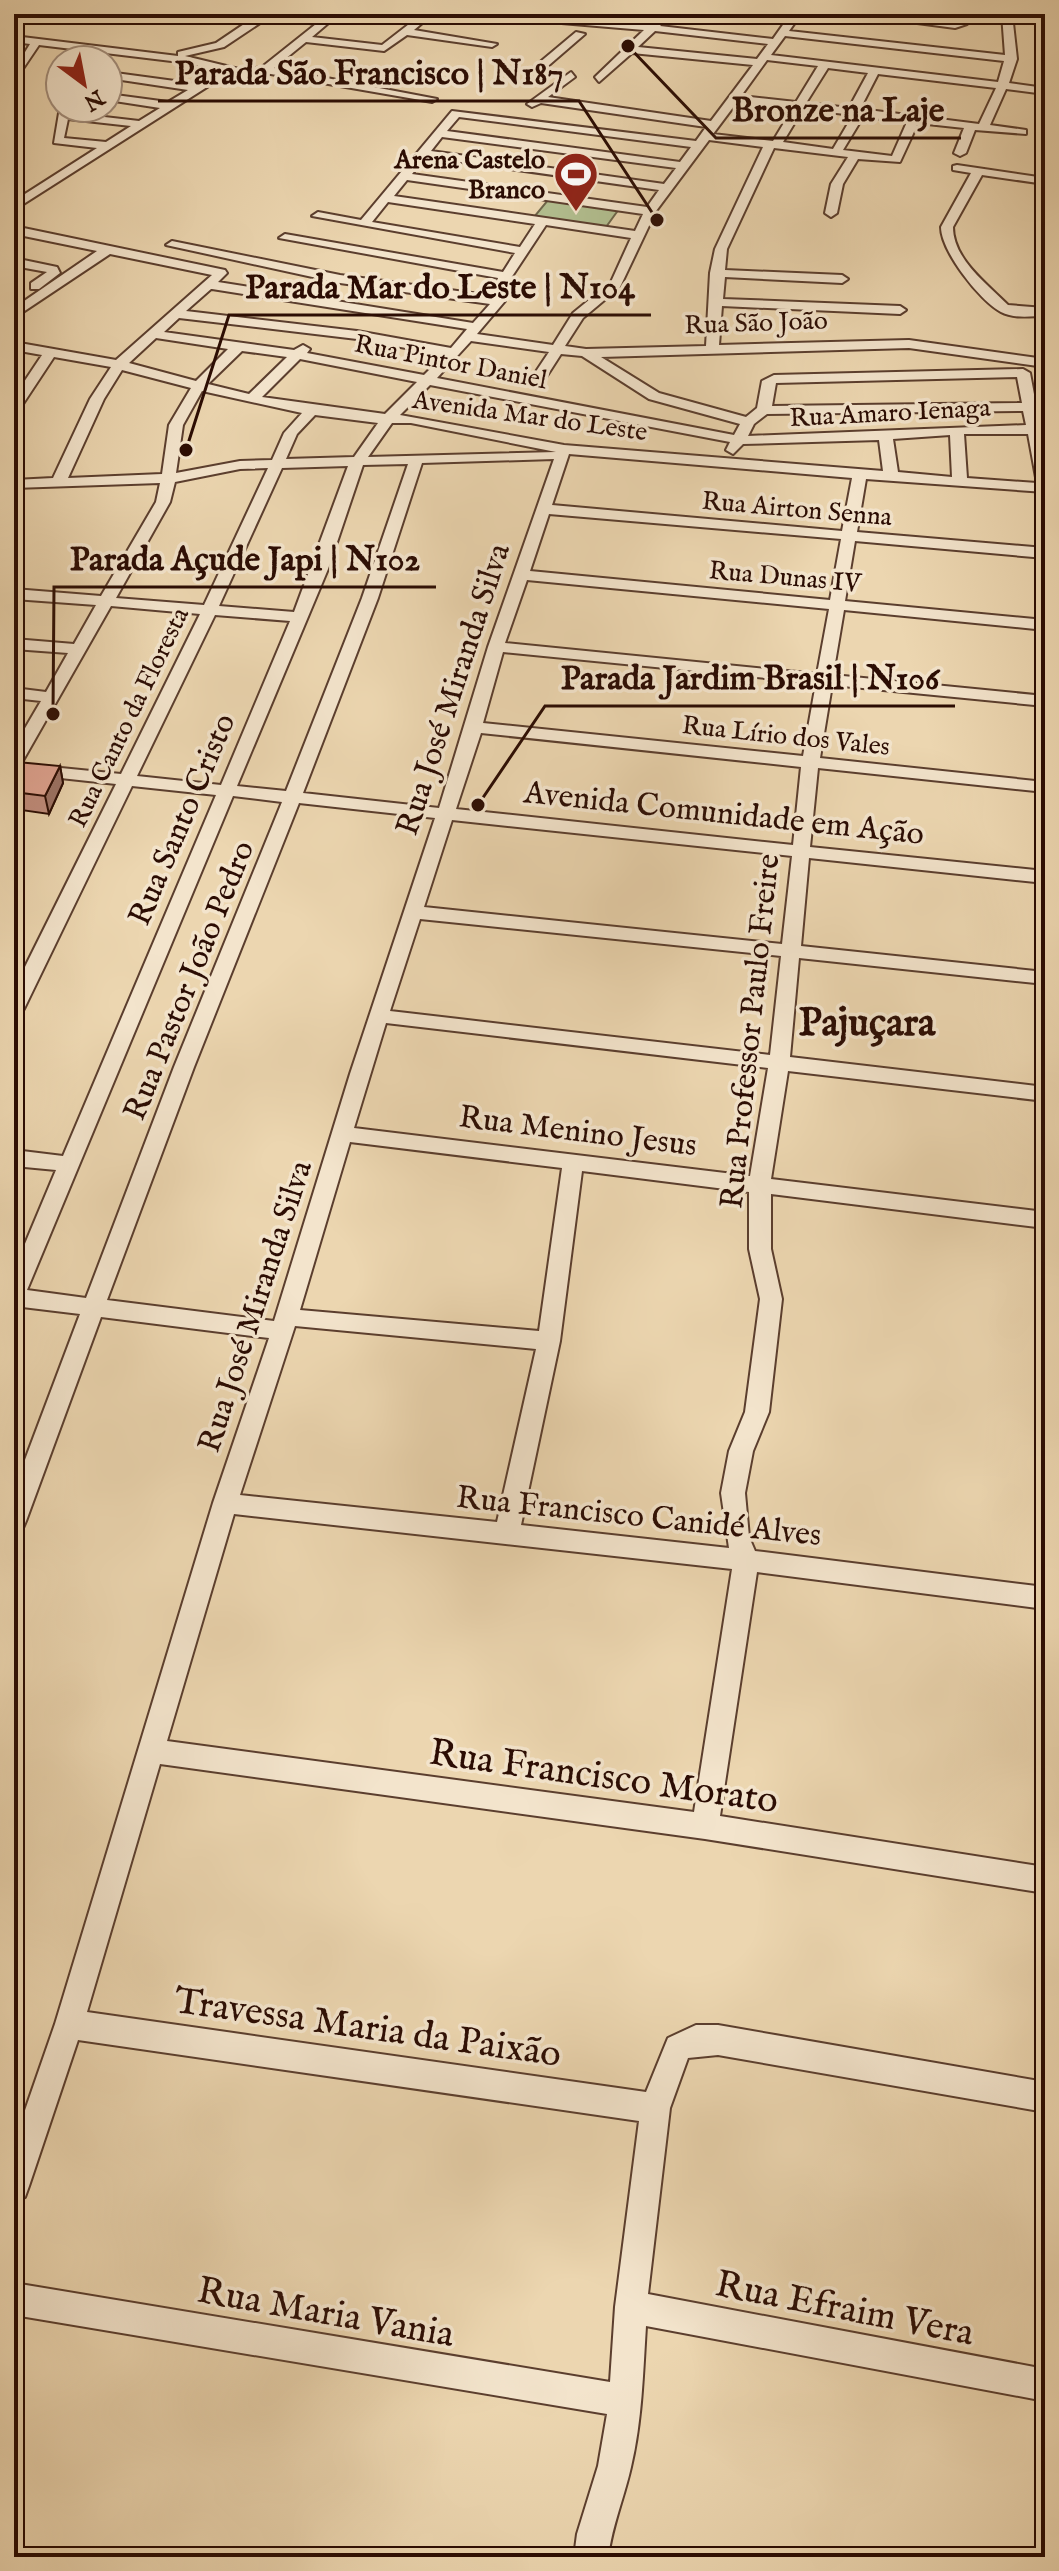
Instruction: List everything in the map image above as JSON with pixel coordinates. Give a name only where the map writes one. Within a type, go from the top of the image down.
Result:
[{"type":"street","points":[[164,57],[220,45],[268,14],[324,22]]},
{"type":"street","points":[[265,70],[334,14]]},
{"type":"street","points":[[304,39],[384,48],[428,14]]},
{"type":"street","points":[[459,14],[1012,59]]},
{"type":"street","points":[[599,79],[655,29],[667,14]]},
{"type":"street","points":[[739,14],[794,17]]},
{"type":"street","points":[[854,14],[957,19]]},
{"type":"street","points":[[960,153],[1003,86],[1012,59],[1013,40],[1007,14]]},
{"type":"street","points":[[538,379],[578,316],[616,284],[650,211],[794,17]]},
{"type":"street","points":[[406,32],[492,44]]},
{"type":"street","points":[[537,70],[580,34]]},
{"type":"street","points":[[14,39],[44,44]]},
{"type":"street","points":[[14,79],[36,42]]},
{"type":"street","points":[[633,50],[824,65],[1045,91]]},
{"type":"street","points":[[124,56],[164,57],[243,73],[265,70],[432,99]]},
{"type":"street","points":[[712,347],[716,273],[733,218],[773,145],[801,106],[824,65]]},
{"type":"street","points":[[14,206],[228,69]]},
{"type":"street","points":[[836,153],[874,71]]},
{"type":"street","points":[[512,119],[571,75]]},
{"type":"street","points":[[124,77],[200,88]]},
{"type":"street","points":[[734,98],[1022,132]]},
{"type":"street","points":[[124,99],[171,106]]},
{"type":"street","points":[[537,99],[714,125]]},
{"type":"street","points":[[364,224],[454,114],[465,112],[896,160],[914,119]]},
{"type":"street","points":[[124,122],[138,124]]},
{"type":"street","points":[[60,124],[56,138],[61,142],[105,145]]},
{"type":"street","points":[[439,133],[683,166]]},
{"type":"street","points":[[422,153],[667,188]]},
{"type":"street","points":[[831,213],[837,184],[854,156]]},
{"type":"street","points":[[957,168],[1045,181]]},
{"type":"street","points":[[978,171],[946,234],[954,253],[1003,308],[1013,312],[1045,312]]},
{"type":"street","points":[[404,176],[650,211]]},
{"type":"street","points":[[385,198],[637,235]]},
{"type":"street","points":[[318,216],[523,251]]},
{"type":"street","points":[[172,245],[340,279],[499,301],[506,276],[542,222]]},
{"type":"street","points":[[360,252],[386,228]]},
{"type":"street","points":[[14,230],[218,271],[221,275],[119,365],[97,399],[57,485]]},
{"type":"street","points":[[285,238],[506,276]]},
{"type":"street","points":[[14,314],[108,249]]},
{"type":"street","points":[[14,262],[54,273],[14,300]]},
{"type":"street","points":[[716,273],[842,279]]},
{"type":"street","name":"Rua São João","points":[[212,285],[586,353],[712,347],[842,326],[935,346],[1045,363]]},
{"type":"street","name":"Rua Santo Cristo","points":[[14,1297],[339,520],[356,464],[387,420],[428,381],[499,301]]},
{"type":"street","points":[[715,302],[842,326],[900,310]]},
{"type":"street","points":[[179,314],[320,330],[454,353]]},
{"type":"street","points":[[254,397],[320,330]]},
{"type":"street","name":"Rua Pintor Daniel","points":[[153,334],[298,355],[739,440]]},
{"type":"street","name":"Avenida Mar do Leste","points":[[14,346],[119,365],[196,386],[313,409],[387,420],[411,419],[563,451],[1045,488]]},
{"type":"street","points":[[16,756],[163,502],[171,478],[175,431],[196,386],[238,347]]},
{"type":"street","points":[[586,353],[654,396],[748,422]]},
{"type":"street","points":[[14,407],[49,354]]},
{"type":"street","name":"Rua São João","points":[[764,410],[769,381],[777,378],[1023,373],[1031,407]]},
{"type":"street","points":[[728,462],[748,422],[764,410],[1031,407],[1040,430],[1045,488]]},
{"type":"street","name":"Rua Canto da Floresta","points":[[14,1009],[209,611],[291,433],[313,409]]},
{"type":"street","name":"Rua Amaro Ienaga","points":[[739,440],[798,442],[957,431],[1040,430]]},
{"type":"street","points":[[957,431],[960,482]]},
{"type":"street","points":[[886,436],[891,478]]},
{"type":"street","points":[[14,484],[57,485],[171,478],[240,465],[356,464],[563,451]]},
{"type":"street","name":"Rua José Miranda Silva","points":[[14,2186],[69,2024],[225,1503],[379,1016],[474,727],[496,647],[546,509],[563,451]]},
{"type":"street","name":"Rua Pastor João Pedro","points":[[14,1521],[96,1307],[150,1153],[295,795],[398,519],[416,461]]},
{"type":"street","name":"Rua Professor Paulo Freire","points":[[705,1826],[746,1560],[737,1537],[733,1493],[741,1451],[757,1412],[771,1299],[760,1249],[760,1182],[779,1063],[788,952],[810,764],[859,476]]},
{"type":"street","name":"Rua Airton Senna","points":[[546,509],[1045,553]]},
{"type":"street","name":"Rua Dunas IV","points":[[521,575],[1045,625]]},
{"type":"street","points":[[14,594],[299,617]]},
{"type":"street","points":[[14,644],[76,649]]},
{"type":"street","points":[[496,647],[1045,701]]},
{"type":"street","points":[[14,693],[49,697]]},
{"type":"street","name":"Rua Lírio dos Vales","points":[[474,727],[1045,787]]},
{"type":"street","name":"Avenida Comunidade em Ação","points":[[16,756],[126,777],[227,789],[1045,877]]},
{"type":"street","points":[[415,912],[1045,978]]},
{"type":"street","points":[[379,1016],[1045,1094]]},
{"type":"street","name":"Rua Menino Jesus","points":[[342,1134],[760,1182],[1045,1220]]},
{"type":"street","points":[[14,1158],[68,1164]]},
{"type":"street","points":[[507,1534],[549,1341],[573,1162]]},
{"type":"street","points":[[14,1297],[284,1324],[549,1341]]},
{"type":"street","name":"Rua Francisco Canidé Alves","points":[[225,1503],[746,1560],[1045,1598]]},
{"type":"street","name":"Rua Francisco Morato","points":[[151,1751],[705,1826],[1045,1880]]},
{"type":"street","name":"Travessa Maria da Paixão","points":[[69,2024],[655,2108]]},
{"type":"street","points":[[591,2557],[594,2534],[615,2466],[625,2401],[631,2307],[655,2108],[678,2048],[696,2040],[718,2040],[1045,2097]]},
{"type":"street","name":"Rua Maria Vania","points":[[14,2299],[625,2401]]},
{"type":"street","name":"Rua Efraim Vera","points":[[631,2307],[1045,2385]]},
{"type":"green space","name":"Arena Castelo Branco","points":[[548,200],[619,209],[606,227],[534,217]]},
{"type":"building","points":[[17,762],[60,766],[45,796],[14,792],[14,767]]},
{"type":"place","name":"Bronze na Laje","points":[[628,46]]},
{"type":"place","name":"Arena Castelo Branco","points":[[576,213]]},
{"type":"place","name":"Parada São Francisco | N187","points":[[657,220]]},
{"type":"place","name":"Parada Mar do Leste | N104","points":[[186,450]]},
{"type":"place","name":"Parada Açude Japi | N102","points":[[53,714]]},
{"type":"place","name":"Parada Jardim Brasil | N106","points":[[478,805]]},
{"type":"district","name":"Pajuçara","points":[[867,1021]]}]
